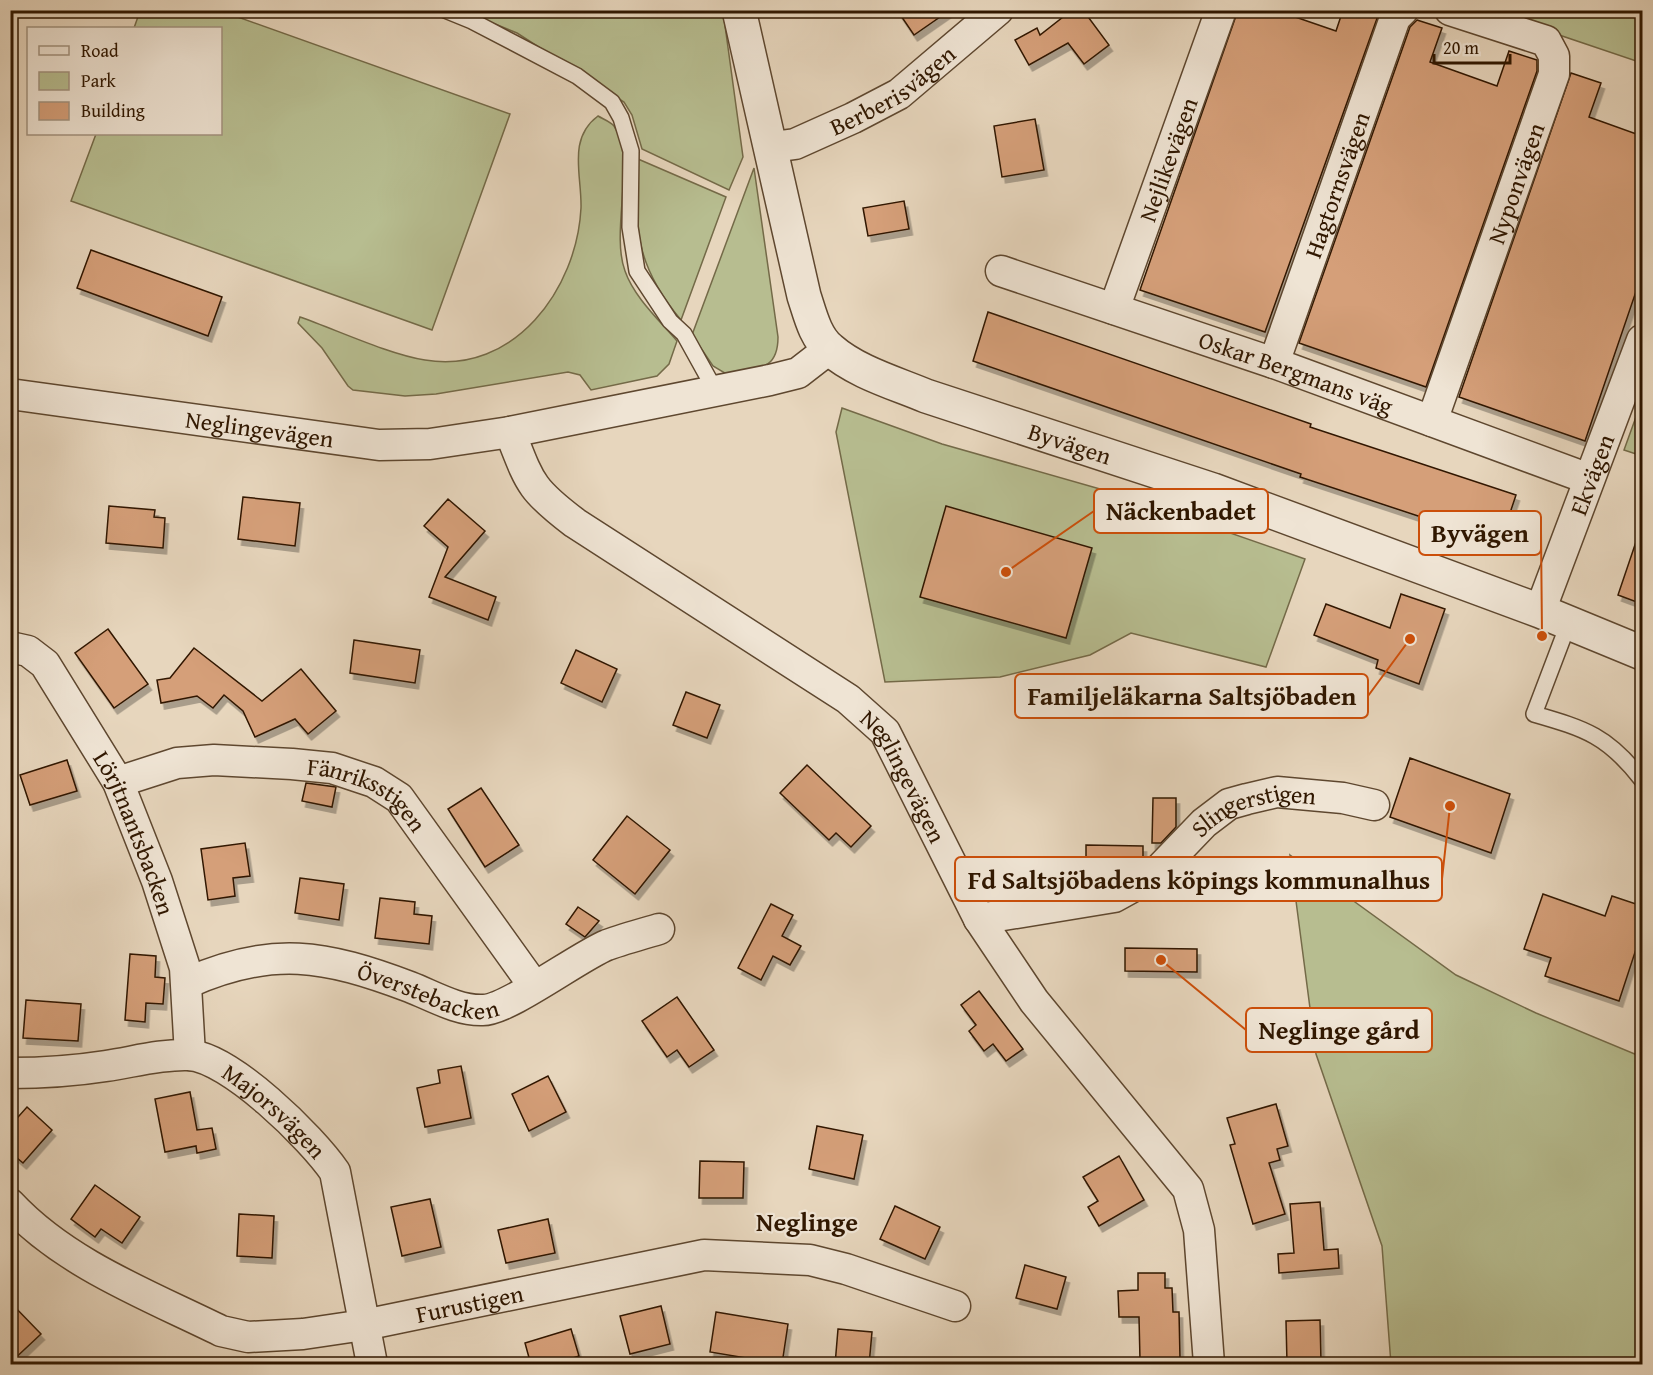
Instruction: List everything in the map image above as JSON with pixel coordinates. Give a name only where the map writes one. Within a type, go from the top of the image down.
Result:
[{"type":"street","name":"Byvägen","points":[[740,10],[773,147],[804,296],[815,329],[829,349],[885,379],[926,396],[1213,490],[1554,616],[1642,653]]},
{"type":"street","name":"Berberisvägen","points":[[773,147],[795,144],[854,118],[899,94],[998,10]]},
{"type":"street","name":"Nejlikevägen","points":[[1114,309],[1221,10]]},
{"type":"street","name":"Hagtornsvägen","points":[[1274,363],[1395,18],[1403,10]]},
{"type":"street","name":"Nyponvägen","points":[[1432,420],[1554,74],[1554,56],[1546,41],[1450,10]]},
{"type":"street","name":"Oskar Bergmans väg","points":[[1001,271],[1274,363],[1589,479]]},
{"type":"street","name":"Ekvägen","points":[[1554,616],[1589,479],[1635,385],[1642,340]]},
{"type":"street","name":"Neglingevägen","points":[[10,394],[379,445],[430,444],[510,432],[798,373],[829,349]]},
{"type":"street","name":"Neglingevägen","points":[[510,432],[521,465],[531,484],[543,499],[585,530],[848,699],[885,732],[979,919],[1034,1002],[1188,1189],[1199,1230],[1209,1365]]},
{"type":"street","name":"Lörjtnantsbacken","points":[[10,647],[28,651],[45,664],[118,782],[157,881],[185,968],[190,1055]]},
{"type":"street","name":"Fänriksstigen","points":[[118,782],[177,764],[214,760],[332,768],[374,782],[399,798],[534,986]]},
{"type":"street","name":"Slingerstigen","points":[[979,919],[1114,897],[1154,875],[1212,817],[1229,804],[1277,792],[1343,798],[1374,805]]},
{"type":"street","name":"Överstebacken","points":[[187,983],[223,967],[285,958],[338,963],[466,1009],[485,1010],[506,1003],[607,946],[659,929]]},
{"type":"street","name":"Majorsvägen","points":[[10,1073],[43,1073],[190,1055],[218,1063],[276,1108],[321,1150],[335,1172],[372,1365]]},
{"type":"street","name":"Furustigen","points":[[10,1204],[27,1222],[60,1249],[220,1331],[248,1337],[303,1334],[364,1325],[704,1255],[810,1260],[846,1269],[955,1306]]},
{"type":"lane","points":[[445,10],[472,21],[577,76],[612,102],[625,126],[631,151],[630,227],[637,271],[670,321],[684,334],[715,390]]},
{"type":"lane","points":[[1554,616],[1534,714],[1599,735],[1630,764],[1642,780]]},
{"type":"green space","points":[[140,11],[221,11],[510,114],[432,330],[71,201],[96,135],[222,135],[222,27],[134,27]]},
{"type":"green space","points":[[463,11],[723,11],[743,157],[729,190],[642,149],[632,115],[624,102],[517,33]]},
{"type":"green space","points":[[1488,11],[1642,11],[1642,63]]},
{"type":"green space","points":[[598,116],[614,126],[620,140],[623,157],[620,236],[625,271],[634,290],[677,341],[669,364],[657,376],[591,390],[580,375],[568,372],[436,394],[405,396],[353,390],[348,386],[322,348],[298,323],[300,317],[411,357],[457,361],[486,354],[512,340],[535,320],[553,296],[567,268],[577,238],[581,208],[579,147],[588,125]]},
{"type":"green space","points":[[638,159],[726,197],[681,320],[654,281],[646,263],[638,225]]},
{"type":"green space","points":[[754,168],[778,337],[777,348],[770,363],[756,369],[728,375],[713,366],[692,335]]},
{"type":"green space","points":[[1642,406],[1642,456],[1624,450]]},
{"type":"green space","points":[[842,408],[942,444],[1121,495],[1305,559],[1266,667],[1131,633],[1090,655],[1000,677],[885,682],[836,432]]},
{"type":"green space","points":[[1290,855],[1456,975],[1536,1013],[1642,1057],[1642,1360],[1637,1364],[1391,1364],[1382,1246],[1316,1054]]},
{"type":"building","points":[[897,10],[950,10],[914,35]]},
{"type":"building","points":[[1072,10],[1083,10],[1109,45],[1084,64],[1068,43],[1029,65],[1015,40],[1037,28],[1040,35]]},
{"type":"building","points":[[1238,10],[1275,10],[1336,31],[1343,10],[1380,10],[1265,332],[1140,290]]},
{"type":"building","points":[[1417,20],[1442,28],[1430,62],[1497,86],[1509,51],[1537,60],[1537,71],[1426,387],[1299,343],[1410,27]]},
{"type":"building","points":[[1571,73],[1601,83],[1589,117],[1642,136],[1642,274],[1585,441],[1459,397]]},
{"type":"building","points":[[1035,119],[1044,170],[1002,177],[994,126]]},
{"type":"building","points":[[904,201],[909,229],[868,236],[863,208]]},
{"type":"building","points":[[91,250],[222,297],[208,336],[77,288]]},
{"type":"building","points":[[988,312],[1311,424],[1310,427],[1516,495],[1500,543],[1300,477],[1301,474],[973,361]]},
{"type":"building","points":[[243,497],[300,503],[295,546],[238,539]]},
{"type":"building","points":[[448,499],[485,531],[445,577],[496,597],[488,620],[429,597],[448,547],[424,526]]},
{"type":"building","points":[[109,506],[155,510],[154,517],[165,518],[163,548],[106,543]]},
{"type":"building","points":[[946,506],[1092,548],[1066,638],[920,597]]},
{"type":"building","points":[[1639,533],[1642,534],[1642,604],[1618,595]]},
{"type":"building","points":[[1401,594],[1445,609],[1419,684],[1376,668],[1378,660],[1314,635],[1326,604],[1390,628]]},
{"type":"building","points":[[108,629],[148,684],[114,708],[75,653]]},
{"type":"building","points":[[354,640],[420,650],[415,683],[350,673]]},
{"type":"building","points":[[194,648],[262,701],[301,669],[336,711],[308,734],[295,719],[255,737],[243,711],[224,695],[213,708],[197,696],[161,703],[157,680],[170,678]]},
{"type":"building","points":[[576,650],[617,669],[602,702],[561,683]]},
{"type":"building","points":[[686,692],[720,705],[707,738],[673,725]]},
{"type":"building","points":[[1410,758],[1510,794],[1491,853],[1390,817]]},
{"type":"building","points":[[67,760],[77,791],[30,805],[20,775]]},
{"type":"building","points":[[807,765],[871,826],[851,847],[836,833],[829,840],[780,793]]},
{"type":"building","points":[[306,783],[336,787],[332,807],[302,801]]},
{"type":"building","points":[[481,788],[519,845],[485,867],[448,809]]},
{"type":"building","points":[[1153,798],[1176,798],[1176,827],[1161,843],[1152,843]]},
{"type":"building","points":[[627,816],[670,850],[635,894],[593,860]]},
{"type":"building","points":[[245,843],[250,876],[233,878],[235,896],[208,900],[201,849]]},
{"type":"building","points":[[1086,845],[1143,846],[1143,861],[1127,870],[1086,869]]},
{"type":"building","points":[[300,878],[344,884],[339,920],[295,913]]},
{"type":"building","points":[[1543,894],[1605,916],[1612,896],[1642,906],[1642,931],[1619,1001],[1545,976],[1551,958],[1524,949]]},
{"type":"building","points":[[380,898],[415,902],[414,914],[432,916],[429,944],[375,938]]},
{"type":"building","points":[[771,904],[793,915],[782,936],[801,946],[790,965],[773,956],[761,980],[738,968]]},
{"type":"building","points":[[578,907],[599,921],[585,937],[566,924]]},
{"type":"building","points":[[1125,948],[1197,949],[1197,972],[1125,971]]},
{"type":"building","points":[[130,954],[156,956],[155,977],[165,978],[163,1004],[146,1003],[145,1022],[125,1020]]},
{"type":"building","points":[[979,991],[1023,1049],[1006,1061],[993,1044],[984,1051],[969,1031],[976,1025],[961,1005]]},
{"type":"building","points":[[677,997],[714,1050],[689,1067],[677,1050],[667,1057],[642,1021]]},
{"type":"building","points":[[26,1000],[81,1004],[78,1041],[23,1038]]},
{"type":"building","points":[[461,1066],[471,1118],[425,1127],[417,1088],[440,1083],[438,1070]]},
{"type":"building","points":[[548,1076],[566,1112],[529,1131],[512,1094]]},
{"type":"building","points":[[190,1092],[197,1130],[212,1128],[216,1149],[197,1153],[196,1146],[165,1152],[155,1099]]},
{"type":"building","points":[[1276,1104],[1288,1146],[1277,1149],[1280,1160],[1269,1163],[1285,1214],[1253,1224],[1230,1145],[1235,1144],[1227,1118]]},
{"type":"building","points":[[27,1107],[52,1130],[23,1163],[10,1152],[10,1126]]},
{"type":"building","points":[[817,1126],[863,1135],[854,1179],[809,1169]]},
{"type":"building","points":[[1119,1156],[1144,1200],[1099,1226],[1088,1207],[1098,1201],[1083,1177]]},
{"type":"building","points":[[700,1161],[744,1162],[743,1198],[699,1198]]},
{"type":"building","points":[[95,1185],[140,1217],[122,1243],[101,1229],[95,1237],[71,1219]]},
{"type":"building","points":[[430,1199],[441,1247],[402,1256],[391,1207]]},
{"type":"building","points":[[1320,1202],[1324,1250],[1338,1249],[1339,1268],[1279,1273],[1278,1254],[1294,1253],[1290,1204]]},
{"type":"building","points":[[895,1206],[940,1227],[925,1259],[880,1239]]},
{"type":"building","points":[[239,1214],[274,1216],[272,1258],[237,1256]]},
{"type":"building","points":[[548,1219],[555,1253],[506,1263],[498,1230]]},
{"type":"building","points":[[1025,1265],[1066,1277],[1057,1309],[1016,1298]]},
{"type":"building","points":[[1138,1273],[1165,1273],[1165,1288],[1172,1288],[1173,1312],[1179,1312],[1180,1359],[1140,1360],[1139,1317],[1119,1317],[1118,1291],[1138,1290]]},
{"type":"building","points":[[10,1302],[41,1334],[10,1363]]},
{"type":"building","points":[[661,1306],[670,1344],[630,1354],[620,1316]]},
{"type":"building","points":[[716,1312],[788,1324],[782,1364],[710,1352]]},
{"type":"building","points":[[1320,1320],[1321,1362],[1287,1363],[1286,1321]]},
{"type":"building","points":[[571,1329],[579,1356],[552,1365],[531,1365],[525,1343]]},
{"type":"building","points":[[838,1329],[872,1332],[869,1365],[835,1365]]},
{"type":"place","name":"Näckenbadet","points":[[1006,572]]},
{"type":"place","name":"Byvägen","points":[[1542,636]]},
{"type":"place","name":"Familjeläkarna Saltsjöbaden","points":[[1410,639]]},
{"type":"place","name":"Fd Saltsjöbadens köpings kommunalhus","points":[[1450,806]]},
{"type":"place","name":"Neglinge gård","points":[[1161,960]]},
{"type":"district","name":"Neglinge","points":[[807,1221]]}]
